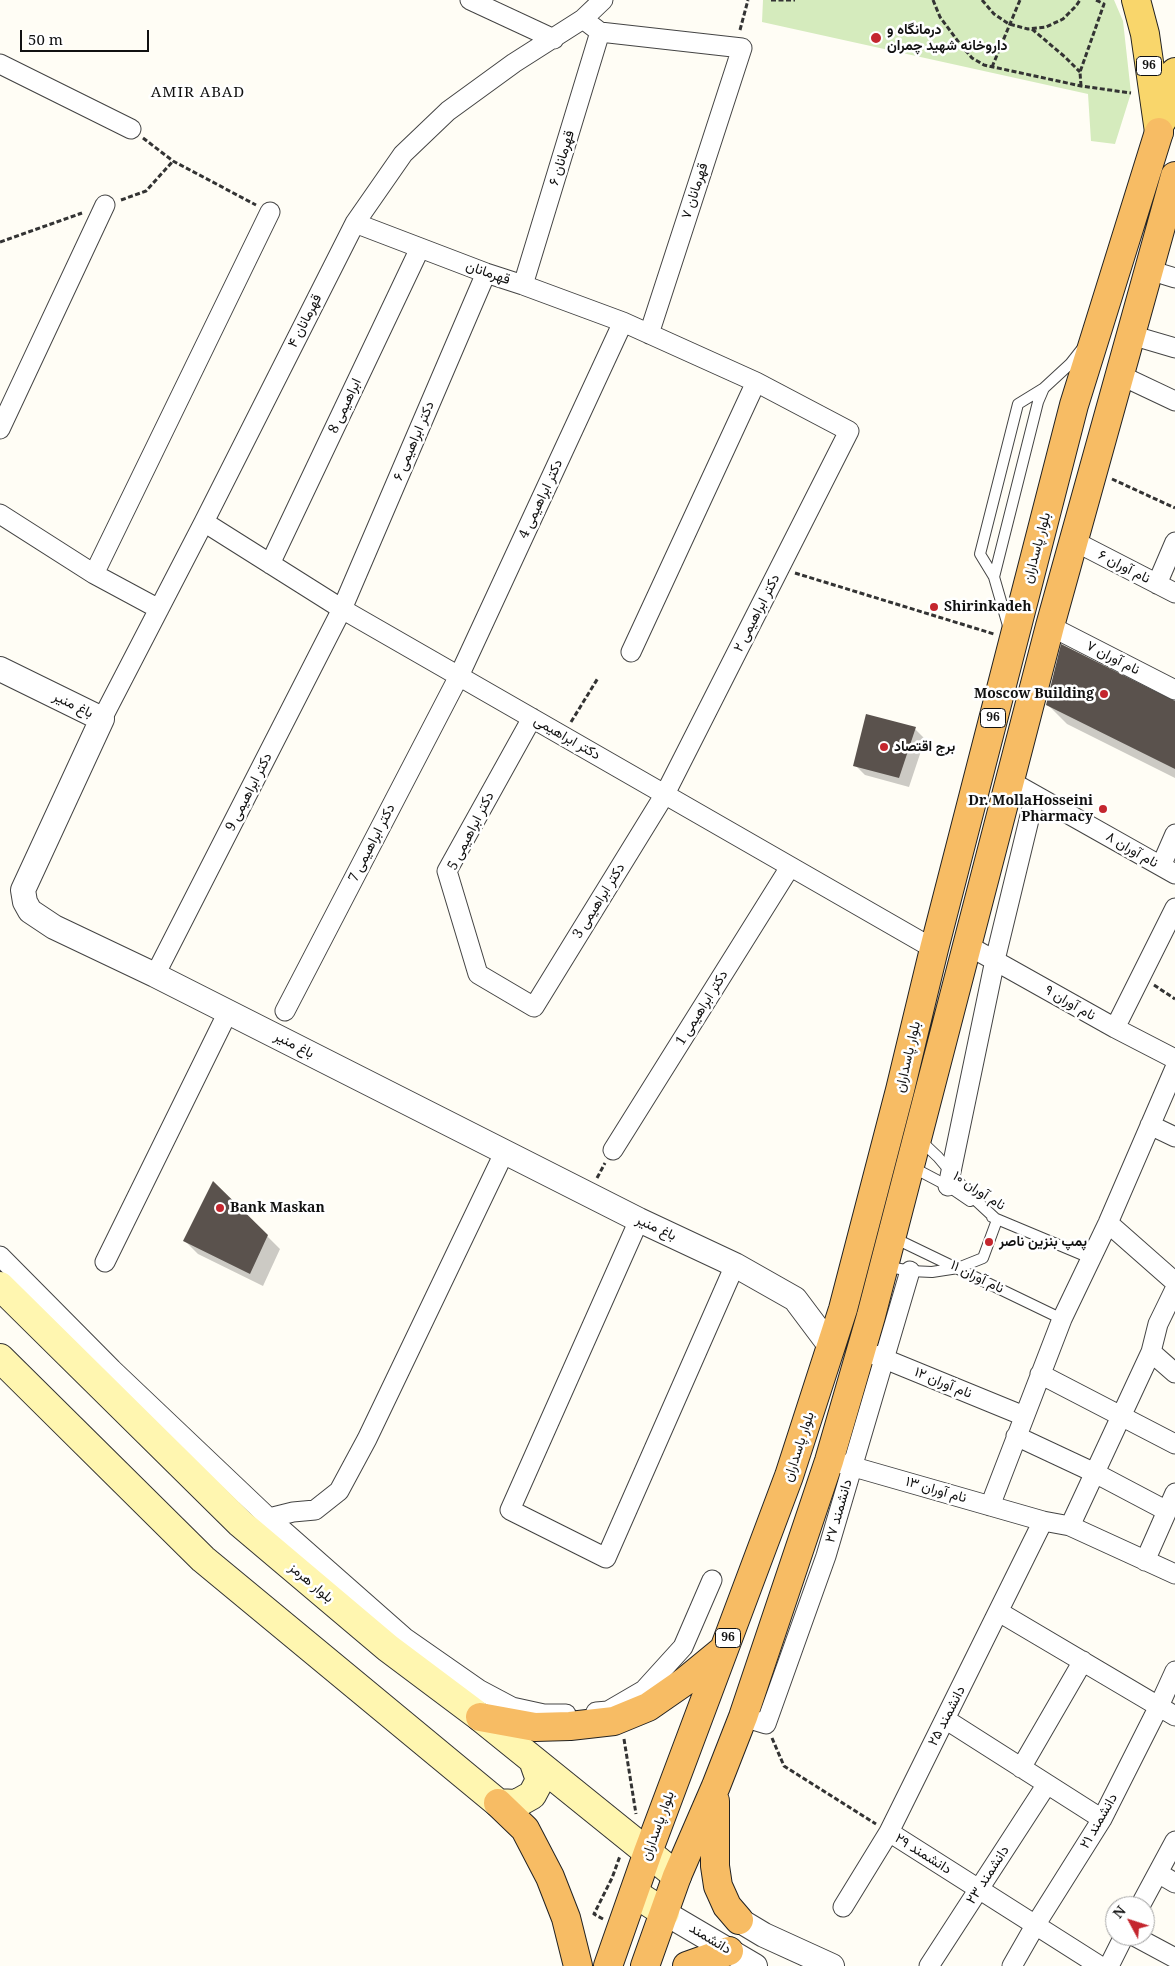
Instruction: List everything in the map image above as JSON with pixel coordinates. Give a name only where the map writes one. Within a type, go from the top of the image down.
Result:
[{"type":"highway","name":"بلوار پاسداران","points":[[608,1966],[648,1852],[789,1476],[831,1347],[868,1218],[934,949],[1074,405],[1159,132]]},
{"type":"highway","name":"بلوار پاسداران","points":[[645,1966],[677,1876],[716,1786],[755,1720],[841,1463],[897,1269],[892,1236],[1050,626],[1174,185]]},
{"type":"highway","points":[[480,1717],[535,1727],[570,1726],[614,1721],[648,1707],[684,1682],[724,1649]]},
{"type":"highway","points":[[716,1786],[714,1850],[718,1886],[727,1906],[739,1920]]},
{"type":"highway","points":[[498,1803],[525,1829],[550,1877],[566,1918],[578,1966]]},
{"type":"highway","points":[[687,1966],[729,1951]]},
{"type":"main road","name":"96","points":[[1136,0],[1145,34],[1159,132]]},
{"type":"main road","points":[[1159,132],[1175,72]]},
{"type":"main road","name":"بلوار هرمز","points":[[0,1286],[240,1523],[388,1648],[480,1717],[677,1876]]},
{"type":"main road","points":[[0,1358],[204,1559],[498,1803],[516,1804],[532,1795],[540,1780],[533,1760]]},
{"type":"main road","points":[[634,1893],[664,1913]]},
{"type":"street","points":[[470,0],[554,39]]},
{"type":"street","name":"قهرمانان ۴","points":[[102,719],[355,223],[403,154],[448,111],[514,63],[583,19],[603,0]]},
{"type":"street","points":[[583,19],[600,32],[739,48]]},
{"type":"street","name":"قهرمانان ۶","points":[[523,285],[600,32]]},
{"type":"street","name":"قهرمانان ۷","points":[[649,334],[739,48]]},
{"type":"street","points":[[0,64],[131,129]]},
{"type":"street","points":[[0,429],[105,205]]},
{"type":"street","points":[[94,574],[270,212]]},
{"type":"street","name":"قهرمانان","points":[[355,223],[486,273],[623,322],[756,382],[849,432]]},
{"type":"street","name":"ابراهیمی 8","points":[[270,564],[420,248]]},
{"type":"street","points":[[1149,270],[1175,278]]},
{"type":"street","name":"دکتر ابراهیمی ۶","points":[[342,609],[486,273]]},
{"type":"street","name":"دکتر ابراهیمی 4","points":[[460,676],[623,322]]},
{"type":"street","points":[[1131,335],[1175,348]]},
{"type":"street","points":[[1120,374],[1175,401]]},
{"type":"street","points":[[631,652],[756,382]]},
{"type":"street","name":"دکتر ابراهیمی ۲","points":[[665,794],[849,432]]},
{"type":"street","points":[[0,514],[94,574],[159,609]]},
{"type":"street","name":"دکتر ابراهیمی","points":[[204,522],[342,609],[934,949]]},
{"type":"street","name":"نام آوران ۶","points":[[1074,541],[1175,593]]},
{"type":"street","points":[[1157,584],[1175,542]]},
{"type":"street","name":"دکتر ابراهیمی 9","points":[[155,975],[342,609]]},
{"type":"street","name":"نام آوران ۷","points":[[1050,626],[1175,690]]},
{"type":"street","name":"باغ منیر","points":[[0,669],[102,719],[23,890],[25,902],[30,911],[54,927],[155,975],[639,1220],[735,1265],[795,1299],[831,1347]]},
{"type":"street","name":"دکتر ابراهیمی 7","points":[[285,1011],[460,676]]},
{"type":"street","name":"دکتر ابراهیمی 5","points":[[532,718],[447,871],[478,974],[534,1008]]},
{"type":"street","name":"نام آوران ۸","points":[[1010,781],[1168,870]]},
{"type":"street","name":"دکتر ابراهیمی 3","points":[[534,1008],[665,794]]},
{"type":"street","points":[[950,1179],[995,960],[1036,795]]},
{"type":"street","points":[[1168,870],[1175,834]]},
{"type":"street","name":"دکتر ابراهیمی 1","points":[[613,1150],[790,867]]},
{"type":"street","points":[[1115,1028],[1141,976],[1170,930],[1175,908]]},
{"type":"street","name":"نام آوران ۹","points":[[968,945],[1115,1028],[1175,1059]]},
{"type":"street","points":[[105,1262],[228,1012]]},
{"type":"street","points":[[990,1506],[1062,1319],[1108,1223],[1175,1068]]},
{"type":"street","points":[[1150,1125],[1175,1137]]},
{"type":"street","points":[[269,1518],[293,1512],[315,1510],[339,1491],[368,1440],[505,1151]]},
{"type":"street","points":[[639,1220],[510,1510],[606,1558],[735,1265]]},
{"type":"street","points":[[1108,1223],[1175,1282]]},
{"type":"street","points":[[0,1256],[112,1369],[269,1518],[404,1637],[480,1690],[512,1707],[544,1714],[579,1714],[608,1710],[644,1690],[683,1647],[712,1580]]},
{"type":"street","points":[[1070,1526],[1151,1352],[1158,1324],[1175,1289]]},
{"type":"street","points":[[1151,1352],[1175,1373]]},
{"type":"street","name":"نام آوران ۱۲","points":[[873,1355],[1024,1416]]},
{"type":"street","points":[[1040,1374],[1175,1444]]},
{"type":"street","points":[[1016,1436],[1095,1473],[1167,1511]]},
{"type":"street","name":"نام آوران ۱۳","points":[[841,1463],[1043,1521],[1070,1526],[1175,1574]]},
{"type":"street","points":[[1146,1561],[1175,1493]]},
{"type":"street","name":"دانشمند ۲۵","points":[[843,1907],[889,1832],[1043,1521]]},
{"type":"street","points":[[999,1612],[1167,1711]]},
{"type":"street","points":[[1021,1768],[1083,1662]]},
{"type":"street","name":"دانشمند ۲۱","points":[[1012,1966],[1167,1711],[1175,1671]]},
{"type":"street","points":[[945,1719],[1102,1819]]},
{"type":"street","name":"دانشمند ۲۳","points":[[929,1966],[1047,1784]]},
{"type":"street","name":"دانشمند ۲۹","points":[[889,1832],[1100,1966]]},
{"type":"street","points":[[1145,1896],[1175,1841]]},
{"type":"street","points":[[1158,1873],[1175,1883]]},
{"type":"street","name":"دانشمند","points":[[664,1913],[755,1966]]},
{"type":"street","points":[[739,1920],[764,1935],[832,1966]]},
{"type":"street","points":[[1109,1966],[1119,1946]]},
{"type":"street","points":[[1153,1946],[1175,1958]]},
{"type":"lane","points":[[1013,640],[994,578],[980,554],[1018,404],[1044,388],[1070,364],[1084,346],[1104,310]]},
{"type":"lane","points":[[994,578],[1038,402],[1044,388]]},
{"type":"lane","points":[[918,1138],[950,1179]]},
{"type":"lane","name":"نام آوران ۱۰","points":[[910,1166],[950,1179],[997,1220],[1090,1258]]},
{"type":"lane","points":[[897,1269],[932,1272],[958,1268],[983,1258],[997,1220]]},
{"type":"lane","name":"نام آوران ۱۱","points":[[892,1236],[1062,1319]]},
{"type":"path","points":[[739,48],[748,0]]},
{"type":"path","points":[[771,0],[795,0]]},
{"type":"path","points":[[982,0],[994,14],[1010,24],[1032,28],[1046,27],[1063,19],[1080,0]]},
{"type":"path","points":[[992,67],[1020,0]]},
{"type":"path","points":[[1081,86],[1080,72],[1104,4],[1096,0]]},
{"type":"path","points":[[935,1],[940,17],[960,44],[972,58],[984,65],[1081,86],[1130,93]]},
{"type":"path","points":[[1032,28],[1065,56],[1080,72]]},
{"type":"path","points":[[131,129],[173,161],[270,212]]},
{"type":"path","points":[[1094,470],[1175,508]]},
{"type":"path","points":[[780,569],[1013,640]]},
{"type":"path","points":[[562,736],[598,678]]},
{"type":"path","points":[[1141,976],[1175,999]]},
{"type":"path","points":[[588,1194],[613,1150]]},
{"type":"path","name":"دانشمند ۲۹","points":[[755,1720],[784,1766],[889,1832]]},
{"type":"green space","points":[[763,0],[1114,0],[1123,21],[1131,93],[1115,144],[1091,141],[1088,94],[762,22]]},
{"type":"building","name":"Moscow Building","points":[[1061,644],[1175,701],[1175,769],[1046,705]]},
{"type":"building","name":"برج اقتصاد","points":[[866,714],[916,727],[899,778],[853,766]]},
{"type":"building","name":"Bank Maskan","points":[[213,1181],[268,1235],[250,1274],[183,1241]]},
{"type":"place","name":"درمانگاه و داروخانه شهید چمران","points":[[876,38]]},
{"type":"place","name":"Shirinkadeh","points":[[934,607]]},
{"type":"place","name":"Moscow Building","points":[[1104,694]]},
{"type":"place","name":"برج اقتصاد","points":[[884,747]]},
{"type":"place","name":"Dr. MollaHosseini Pharmacy","points":[[1103,809]]},
{"type":"place","name":"Bank Maskan","points":[[220,1208]]},
{"type":"place","name":"پمپ بنزین ناصر","points":[[989,1242]]},
{"type":"district","name":"AMIR ABAD","points":[[198,93]]}]
